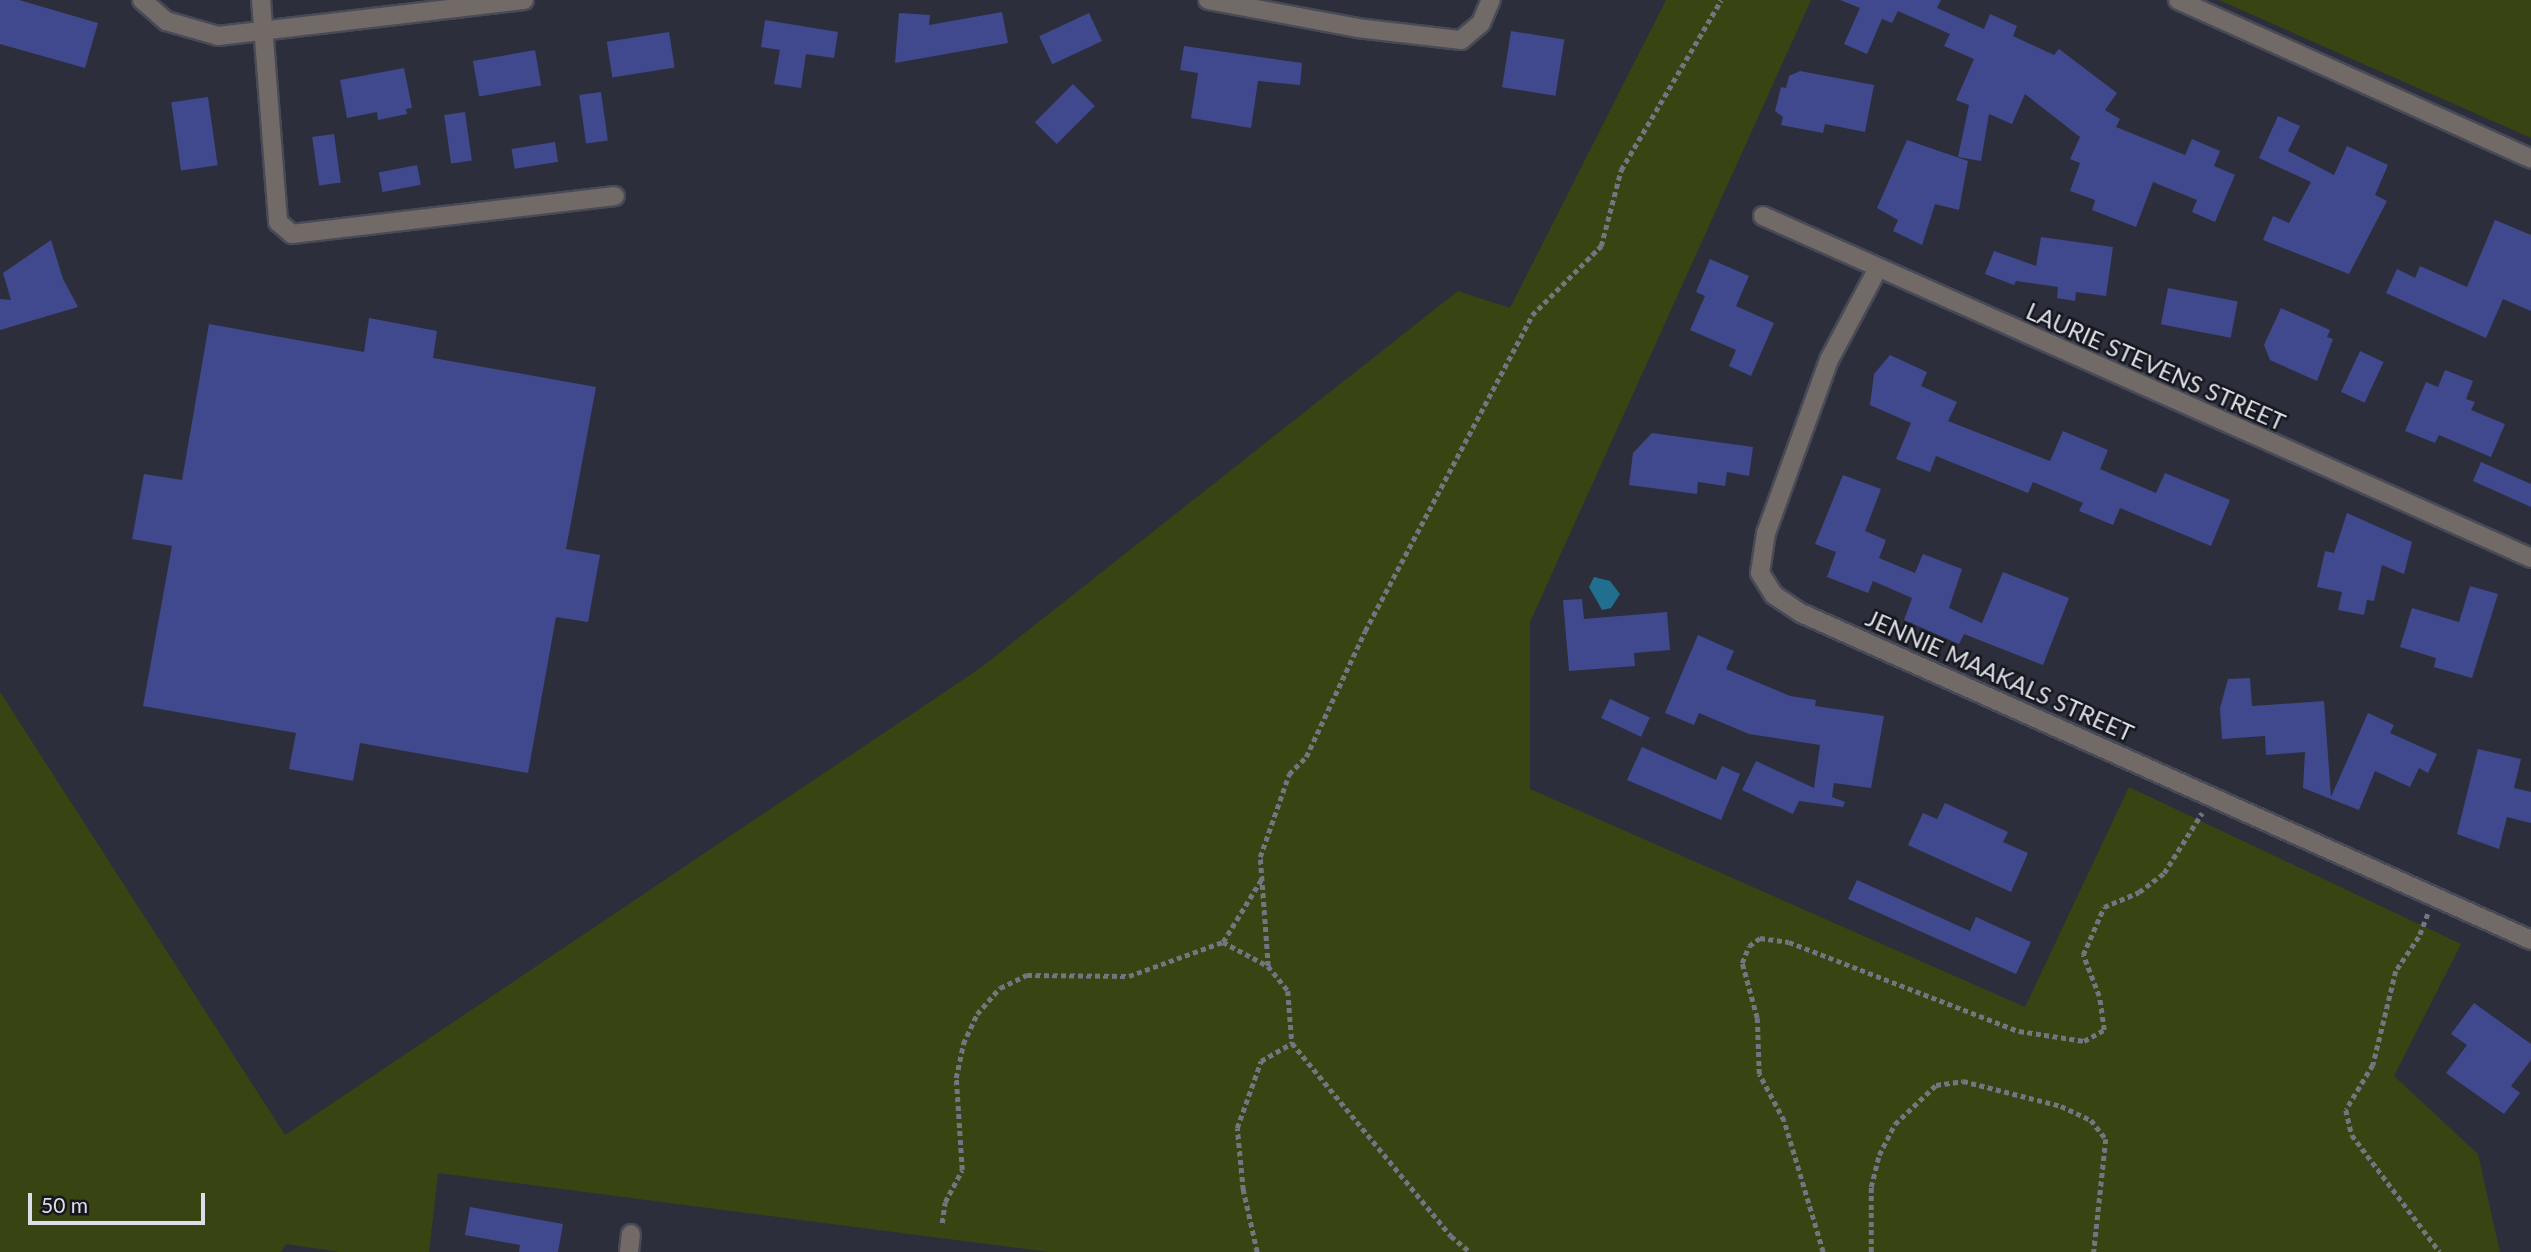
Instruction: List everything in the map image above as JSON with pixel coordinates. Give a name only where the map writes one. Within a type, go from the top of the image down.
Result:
[{"type":"street","points":[[142,0],[166,21],[218,36],[524,0]]},
{"type":"street","points":[[261,0],[278,222],[292,234],[615,196]]},
{"type":"street","points":[[1208,0],[1357,28],[1461,40],[1481,23],[1492,0]]},
{"type":"street","points":[[2178,0],[2531,159]]},
{"type":"street","name":"LAURIE STEVENS STREET","points":[[1763,216],[1877,270],[2531,558]]},
{"type":"street","name":"JENNIE MAAKALS STREET","points":[[1877,270],[1829,360],[1779,492],[1759,557],[1760,573],[1774,595],[1801,613],[2433,899],[2531,940]]},
{"type":"path","points":[[1268,966],[1260,857],[1289,774],[1306,757],[1365,631],[1532,315],[1601,246],[1621,170],[1721,0]]},
{"type":"path","points":[[1824,1252],[1784,1121],[1759,1074],[1757,1018],[1742,963],[1749,946],[1760,938],[1789,942],[2019,1031],[2084,1041],[2104,1030],[2099,996],[2083,955],[2105,907],[2164,873],[2195,831],[2210,796]]},
{"type":"path","points":[[942,1223],[945,1202],[962,1170],[956,1077],[963,1044],[977,1014],[1000,988],[1027,975],[1129,976],[1223,942],[1262,880]]},
{"type":"path","points":[[2433,899],[2386,999],[2373,1065],[2346,1110],[2352,1135],[2440,1252]]},
{"type":"path","points":[[1223,942],[1268,966],[1288,991],[1292,1042],[1451,1236],[1470,1252]]},
{"type":"path","points":[[1257,1252],[1243,1190],[1237,1128],[1261,1061],[1292,1042]]},
{"type":"path","points":[[1871,1252],[1871,1187],[1879,1155],[1895,1124],[1936,1085],[1963,1081],[2061,1106],[2091,1120],[2106,1139],[2094,1252]]},
{"type":"green space","points":[[1666,0],[1811,0],[1530,622],[1530,789],[2025,1007],[2129,787],[2461,944],[2394,1076],[2478,1154],[2500,1252],[1049,1252],[438,1173],[429,1252],[340,1252],[286,1244],[281,1252],[0,1252],[0,692],[285,1135],[979,669],[1458,291],[1510,308]]},
{"type":"green space","points":[[2219,0],[2531,0],[2531,138]]},
{"type":"water","points":[[1594,577],[1610,581],[1620,594],[1611,608],[1602,610],[1589,587]]},
{"type":"building","points":[[0,0],[19,0],[98,23],[85,68],[0,44]]},
{"type":"building","points":[[1840,0],[1941,0],[1937,8],[1984,29],[1990,14],[2017,26],[2013,36],[2054,55],[2059,49],[2117,93],[2105,110],[2120,119],[2116,127],[2185,155],[2192,139],[2220,151],[2214,166],[2235,175],[2215,222],[2192,212],[2197,200],[2153,182],[2136,227],[2092,210],[2095,200],[2070,191],[2080,163],[2070,159],[2080,137],[2025,94],[2012,124],[1989,114],[1981,161],[1958,157],[1969,105],[1956,100],[1974,59],[1944,46],[1950,34],[1898,11],[1892,23],[1882,19],[1867,54],[1844,44],[1860,8]]},
{"type":"building","points":[[1002,12],[1008,43],[895,63],[899,13],[930,15],[929,25]]},
{"type":"building","points":[[1089,13],[1102,41],[1052,64],[1039,36]]},
{"type":"building","points":[[765,20],[838,32],[834,58],[806,54],[801,88],[774,84],[780,50],[761,47]]},
{"type":"building","points":[[1511,31],[1564,39],[1555,96],[1502,87]]},
{"type":"building","points":[[669,32],[675,68],[612,77],[607,42]]},
{"type":"building","points":[[1184,46],[1302,63],[1300,85],[1258,81],[1251,128],[1191,118],[1198,73],[1180,70]]},
{"type":"building","points":[[535,50],[541,85],[479,96],[473,61]]},
{"type":"building","points":[[404,68],[412,108],[406,109],[407,114],[378,120],[377,112],[347,118],[340,80]]},
{"type":"building","points":[[1800,71],[1874,85],[1865,132],[1825,124],[1823,133],[1781,125],[1783,117],[1775,111],[1781,87],[1786,88],[1789,76]]},
{"type":"building","points":[[1073,84],[1095,106],[1057,144],[1035,122]]},
{"type":"building","points":[[601,92],[608,141],[586,144],[579,95]]},
{"type":"building","points":[[208,97],[218,165],[181,170],[171,102]]},
{"type":"building","points":[[465,112],[472,161],[451,163],[444,115]]},
{"type":"building","points":[[2278,116],[2300,126],[2288,151],[2334,175],[2347,146],[2388,165],[2375,195],[2387,201],[2349,274],[2263,240],[2273,216],[2289,223],[2311,182],[2259,158]]},
{"type":"building","points":[[334,134],[341,183],[319,186],[312,137]]},
{"type":"building","points":[[1907,140],[1968,161],[1959,210],[1935,204],[1922,245],[1893,231],[1898,220],[1877,208]]},
{"type":"building","points":[[555,142],[558,162],[515,169],[512,149]]},
{"type":"building","points":[[417,165],[421,185],[383,192],[379,172]]},
{"type":"building","points":[[2495,220],[2531,235],[2531,311],[2503,299],[2486,338],[2386,293],[2397,269],[2415,278],[2420,266],[2467,287]]},
{"type":"building","points":[[2041,237],[2113,247],[2106,296],[2076,292],[2075,301],[2057,298],[2058,287],[2016,281],[2014,285],[1985,274],[1994,251],[2036,266]]},
{"type":"building","points":[[51,240],[63,279],[78,307],[0,330],[0,299],[11,300],[3,273]]},
{"type":"building","points":[[1710,259],[1749,276],[1736,306],[1774,323],[1751,376],[1729,366],[1736,350],[1690,330],[1705,296],[1696,292]]},
{"type":"building","points":[[2168,288],[2238,302],[2231,338],[2161,324]]},
{"type":"building","points":[[2281,308],[2330,330],[2327,337],[2333,339],[2317,381],[2270,360],[2264,345]]},
{"type":"building","points":[[369,318],[437,331],[433,358],[596,387],[566,549],[600,555],[588,622],[556,617],[528,773],[360,743],[353,781],[289,769],[296,733],[143,706],[172,546],[132,539],[144,474],[182,480],[209,324],[364,352]]},
{"type":"building","points":[[2360,351],[2384,362],[2365,403],[2341,392]]},
{"type":"building","points":[[1890,355],[1927,372],[1921,386],[1957,402],[1948,421],[2050,461],[2063,431],[2108,450],[2100,469],[2156,493],[2165,473],[2230,500],[2211,546],[2120,508],[2113,525],[2079,511],[2083,503],[2033,482],[2028,493],[1936,456],[1930,472],[1896,459],[1911,423],[1870,405],[1874,374]]},
{"type":"building","points":[[2445,370],[2473,381],[2466,399],[2475,402],[2471,410],[2505,424],[2491,457],[2439,435],[2435,443],[2405,431],[2426,382],[2438,387]]},
{"type":"building","points":[[1652,433],[1753,447],[1749,476],[1727,472],[1725,486],[1698,482],[1697,494],[1629,485],[1633,453]]},
{"type":"building","points":[[2481,462],[2531,484],[2531,507],[2473,481]]},
{"type":"building","points":[[1843,475],[1881,489],[1865,531],[1886,540],[1879,558],[1915,573],[1923,554],[1962,569],[1949,608],[1982,623],[2003,572],[2069,598],[2043,665],[1964,634],[1959,644],[1904,620],[1912,598],[1873,581],[1868,593],[1827,577],[1836,552],[1815,544]]},
{"type":"building","points":[[2347,513],[2412,542],[2404,574],[2382,565],[2374,601],[2367,600],[2364,615],[2338,610],[2342,592],[2317,587],[2325,551],[2334,553]]},
{"type":"building","points":[[2470,586],[2498,594],[2472,678],[2434,667],[2436,658],[2400,647],[2412,608],[2459,622]]},
{"type":"building","points":[[1582,599],[1584,619],[1667,612],[1670,650],[1634,653],[1635,666],[1569,671],[1563,600]]},
{"type":"building","points":[[1698,635],[1734,651],[1726,669],[1790,696],[1816,700],[1815,706],[1884,716],[1871,788],[1834,783],[1832,797],[1845,802],[1843,807],[1799,801],[1793,814],[1742,790],[1756,761],[1814,788],[1820,745],[1749,734],[1699,713],[1694,725],[1665,713]]},
{"type":"building","points":[[2250,678],[2252,706],[2324,701],[2331,797],[2368,713],[2394,725],[2390,733],[2437,754],[2428,773],[2419,768],[2410,787],[2375,771],[2359,810],[2303,788],[2305,752],[2266,755],[2265,736],[2222,739],[2220,708],[2228,679]]},
{"type":"building","points":[[1610,699],[1650,718],[1641,737],[1601,718]]},
{"type":"building","points":[[1642,747],[1716,780],[1722,766],[1740,774],[1721,820],[1627,780]]},
{"type":"building","points":[[2478,749],[2521,759],[2514,788],[2531,792],[2531,823],[2507,817],[2499,849],[2457,834]]},
{"type":"building","points":[[1945,803],[2008,832],[2003,842],[2028,853],[2011,892],[1908,845],[1923,813],[1937,819]]},
{"type":"building","points":[[1857,880],[1970,931],[1976,917],[2031,942],[2016,974],[1848,899]]},
{"type":"building","points":[[2474,1003],[2531,1044],[2531,1060],[2511,1086],[2520,1093],[2504,1114],[2446,1073],[2467,1045],[2451,1034]]},
{"type":"building","points":[[470,1207],[563,1224],[558,1252],[519,1252],[520,1245],[465,1235]]}]
